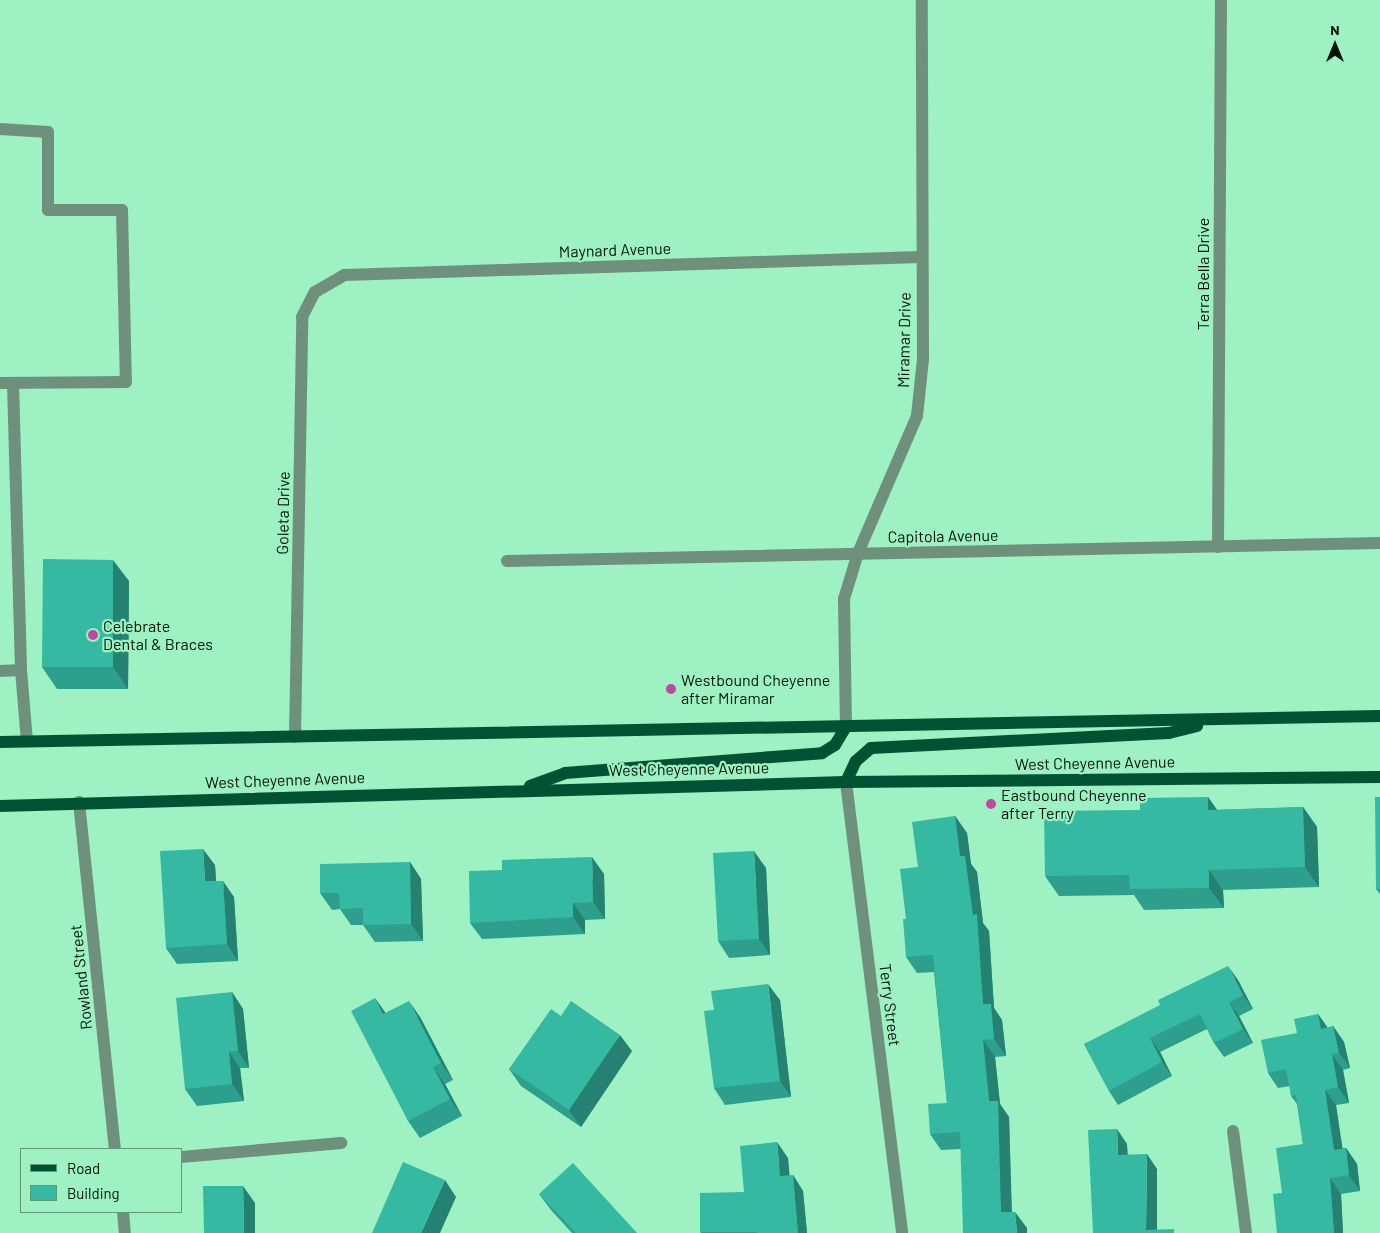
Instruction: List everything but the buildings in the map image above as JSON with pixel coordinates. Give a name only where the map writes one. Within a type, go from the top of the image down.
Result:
[{"type":"main road","points":[[0,742],[1380,716]]},
{"type":"main road","points":[[846,782],[856,761],[871,748],[1170,733],[1219,720]]},
{"type":"main road","points":[[519,790],[565,774],[822,753],[835,745],[846,727]]},
{"type":"main road","name":"West Cheyenne Avenue","points":[[0,806],[79,802],[846,782],[1380,777]]},
{"type":"street","name":"Miramar Drive","points":[[846,727],[844,599],[858,553],[917,416],[923,359],[921,257],[922,0]]},
{"type":"street","name":"Terra Bella Drive","points":[[1218,547],[1221,0]]},
{"type":"street","points":[[0,129],[48,132],[48,210],[122,210],[126,382],[0,383]]},
{"type":"street","name":"Maynard Avenue","points":[[315,292],[344,275],[921,257]]},
{"type":"street","name":"Goleta Drive","points":[[295,737],[302,318],[315,292]]},
{"type":"street","points":[[13,383],[21,670],[27,741]]},
{"type":"street","name":"Capitola Avenue","points":[[507,561],[1380,543]]},
{"type":"street","points":[[0,671],[21,670]]},
{"type":"street","name":"Terry Street","points":[[846,782],[902,1233]]},
{"type":"street","name":"Rowland Street","points":[[79,802],[115,1148]]},
{"type":"street","points":[[1233,1132],[1246,1233]]},
{"type":"street","points":[[182,1157],[341,1143]]},
{"type":"street","points":[[122,1213],[125,1233]]},
{"type":"place","name":"Celebrate Dental & Braces","points":[[93,635]]},
{"type":"place","name":"Westbound Cheyenne after Miramar","points":[[671,689]]},
{"type":"place","name":"Eastbound Cheyenne after Terry","points":[[991,804]]}]
